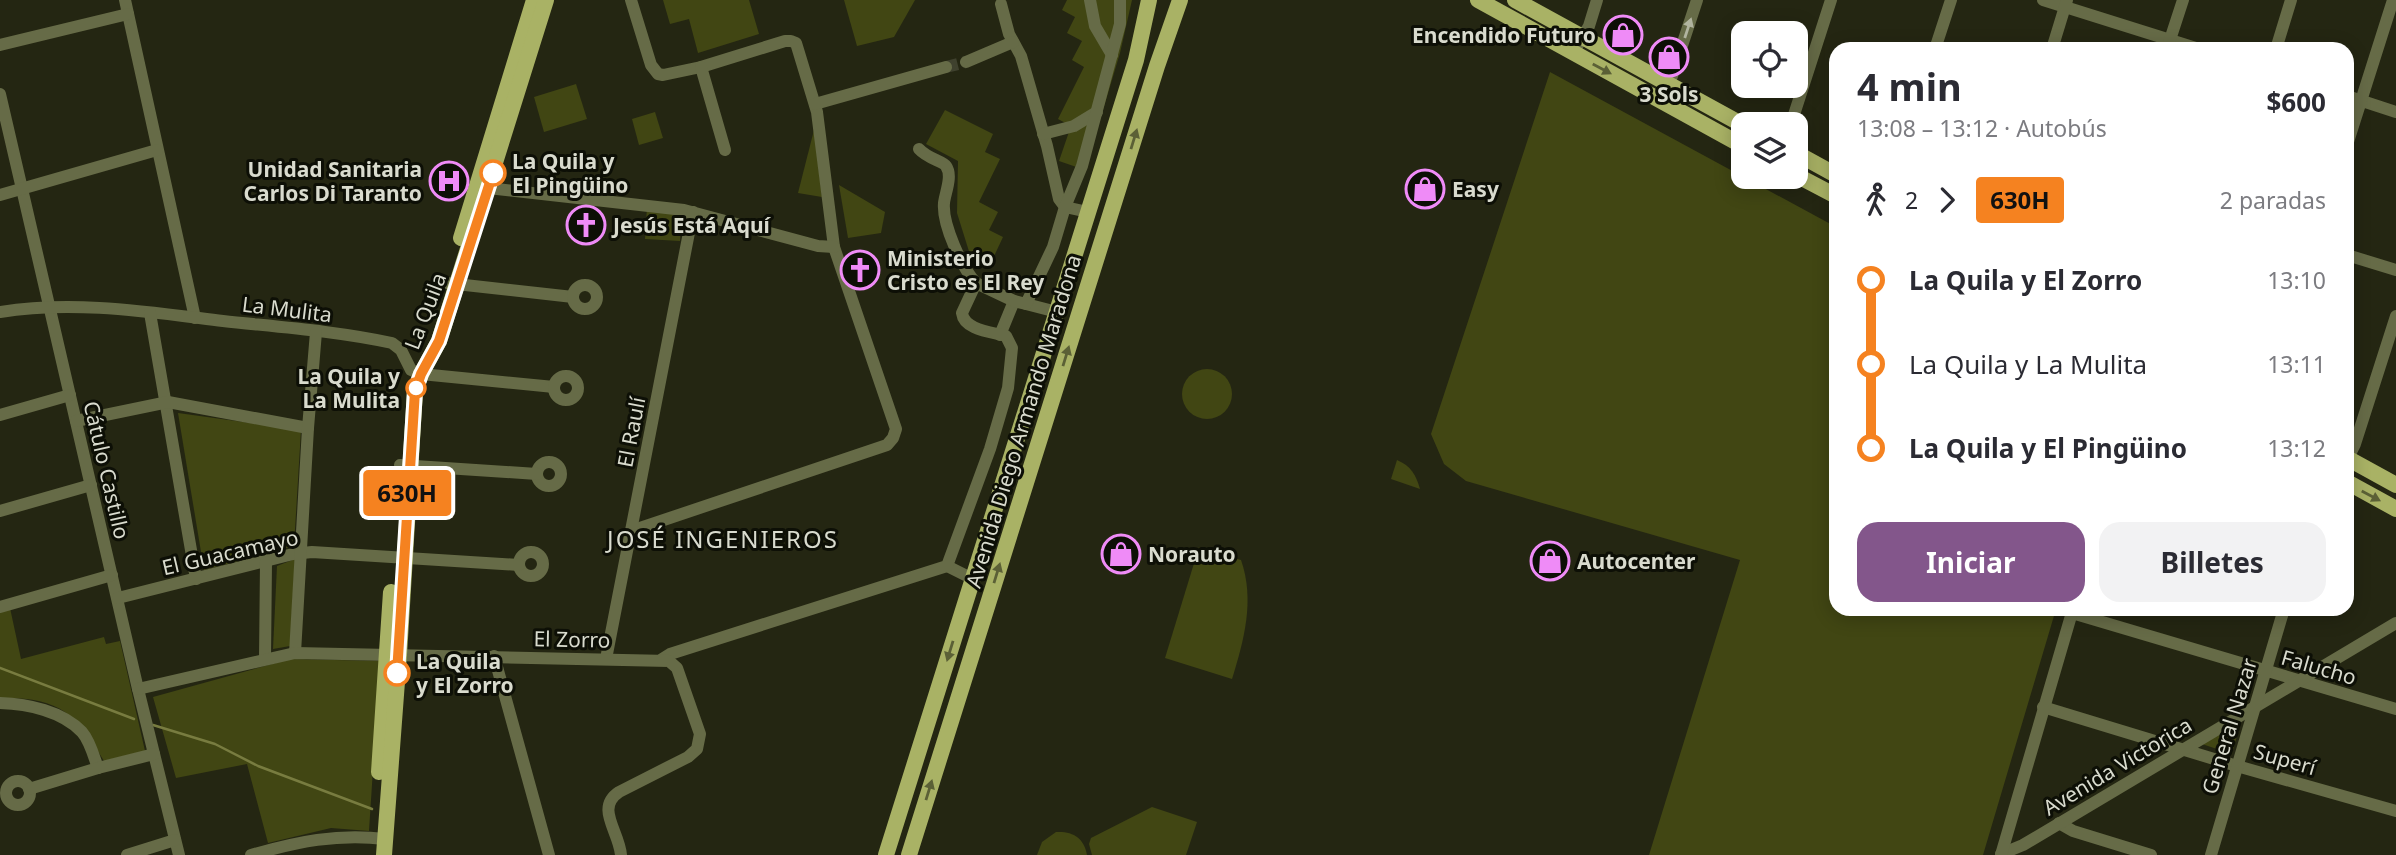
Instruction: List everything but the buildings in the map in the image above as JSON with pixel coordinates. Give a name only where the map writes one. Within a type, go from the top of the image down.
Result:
[{"type":"main road","name":"La Quila","points":[[374,855],[381,844],[398,556],[405,465],[417,372],[437,349],[453,283],[534,0]]},
{"type":"main road","name":"La Quila","points":[[482,187],[545,0]]},
{"type":"main road","name":"Avenida Diego Armando Maradona","points":[[886,855],[1136,60],[1149,0]]},
{"type":"main road","name":"Avenida Diego Armando Maradona","points":[[909,855],[1180,0]]},
{"type":"main road","points":[[1478,0],[1731,139]]},
{"type":"main road","points":[[1516,0],[1731,118]]},
{"type":"main road","points":[[1808,159],[1829,170]]},
{"type":"main road","points":[[1808,181],[1829,192]]},
{"type":"main road","points":[[2354,462],[2396,485]]},
{"type":"main road","points":[[2354,486],[2396,509]]},
{"type":"street","points":[[125,0],[195,318]]},
{"type":"street","points":[[631,0],[654,71],[663,75],[792,41],[798,49],[815,104],[834,247],[896,429],[890,443],[631,531]]},
{"type":"street","points":[[1090,0],[1095,26],[1112,55]]},
{"type":"street","points":[[1000,335],[1053,247],[1065,207],[1082,166],[1097,112],[1120,24],[1120,0]]},
{"type":"street","points":[[1573,53],[1584,38],[1597,0]]},
{"type":"street","points":[[1662,101],[1670,85],[1697,0]]},
{"type":"street","points":[[1795,112],[1831,0]]},
{"type":"street","points":[[1937,42],[1951,0]]},
{"type":"street","points":[[2043,0],[2066,4],[2164,42]]},
{"type":"street","points":[[2170,42],[2183,0]]},
{"type":"street","points":[[2278,42],[2291,0]]},
{"type":"street","points":[[2354,122],[2393,0]]},
{"type":"street","points":[[1001,4],[1009,34],[1021,56],[1059,199],[1065,207],[1088,212]]},
{"type":"street","points":[[2054,42],[2066,4]]},
{"type":"street","points":[[0,45],[128,14]]},
{"type":"street","points":[[966,62],[1013,42]]},
{"type":"street","points":[[701,67],[725,150]]},
{"type":"street","points":[[815,104],[946,68]]},
{"type":"street","name":"Cátulo Castillo","points":[[1,98],[178,855]]},
{"type":"street","points":[[2354,98],[2396,112]]},
{"type":"street","points":[[1043,134],[1074,126],[1097,112]]},
{"type":"street","points":[[919,149],[926,156],[947,166],[948,187],[944,211],[965,271],[976,283],[1020,303],[1057,312]]},
{"type":"street","points":[[0,195],[158,150]]},
{"type":"street","points":[[482,187],[693,212],[818,246],[834,247]]},
{"type":"street","name":"El Raulí","points":[[606,659],[693,212]]},
{"type":"street","points":[[2354,257],[2396,270]]},
{"type":"street","points":[[453,283],[573,297]]},
{"type":"street","points":[[947,566],[990,449],[1008,388],[1012,348],[1006,337],[966,323],[962,318],[976,283]]},
{"type":"street","name":"La Mulita","points":[[0,312],[49,306],[107,308],[392,342],[401,350],[409,368],[417,372]]},
{"type":"street","points":[[150,313],[196,579]]},
{"type":"street","points":[[2354,441],[2396,316]]},
{"type":"street","points":[[295,653],[316,332]]},
{"type":"street","points":[[417,372],[554,387]]},
{"type":"street","points":[[0,415],[70,395]]},
{"type":"street","points":[[76,421],[164,403],[308,428]]},
{"type":"street","points":[[405,465],[537,474]]},
{"type":"street","points":[[0,511],[91,485]]},
{"type":"street","name":"El Guacamayo","points":[[118,598],[301,553],[398,556],[519,565]]},
{"type":"street","points":[[265,659],[266,562]]},
{"type":"street","points":[[662,659],[670,654],[947,566],[973,579]]},
{"type":"street","points":[[0,607],[112,575]]},
{"type":"street","points":[[2001,855],[2070,616]]},
{"type":"street","name":"Falucho","points":[[2088,616],[2396,709]]},
{"type":"street","name":"General Nazar","points":[[2211,855],[2282,616]]},
{"type":"street","name":"Avenida Victorica","points":[[2001,855],[2024,845],[2396,623]]},
{"type":"street","name":"El Zorro","points":[[138,689],[295,653],[662,659]]},
{"type":"street","points":[[494,656],[549,855]]},
{"type":"street","points":[[621,855],[608,811],[609,800],[619,792],[688,757],[699,744],[698,727],[677,668],[674,663],[662,659]]},
{"type":"street","points":[[0,704],[44,710],[80,730],[98,768]]},
{"type":"street","name":"Superí","points":[[2043,707],[2396,811]]},
{"type":"street","points":[[29,789],[154,754]]},
{"type":"street","points":[[2059,823],[2073,831],[2151,855]]},
{"type":"street","points":[[251,855],[314,839],[345,837],[381,844]]},
{"type":"street","points":[[127,855],[175,840]]},
{"type":"green space","points":[[663,0],[749,0],[759,34],[698,53],[689,19],[670,24]]},
{"type":"green space","points":[[844,0],[915,0],[894,37],[857,46]]},
{"type":"green space","points":[[1067,0],[1132,0],[1120,53],[1085,170],[1059,161],[1071,126],[1058,119],[1084,67],[1072,60],[1082,41],[1067,33],[1075,17],[1062,10]]},
{"type":"green space","points":[[1550,72],[1731,170],[1731,189],[1766,189],[1829,223],[1829,616],[2054,616],[1983,855],[1649,855],[1740,560],[1466,481],[1444,464],[1431,434]]},
{"type":"green space","points":[[576,84],[587,119],[544,132],[534,97]]},
{"type":"green space","points":[[945,110],[993,134],[985,152],[1000,159],[979,202],[998,212],[989,230],[1003,237],[989,267],[972,261],[957,213],[958,161],[926,144]]},
{"type":"green space","points":[[655,112],[663,138],[639,145],[632,119]]},
{"type":"green space","points":[[814,130],[822,197],[798,193]]},
{"type":"green space","points":[[839,185],[885,212],[881,233],[848,238]]},
{"type":"green space","points":[[647,207],[682,211],[680,241],[645,239]]},
{"type":"green space","points":[[1207,369],[1225,376],[1232,394],[1225,412],[1207,419],[1189,412],[1182,394],[1189,376]]},
{"type":"green space","points":[[178,413],[301,430],[294,546],[204,570]]},
{"type":"green space","points":[[1397,460],[1412,472],[1420,489],[1391,479]]},
{"type":"green space","points":[[1199,547],[1241,560],[1245,575],[1246,620],[1232,679],[1165,658]]},
{"type":"green space","points":[[295,559],[290,646],[273,649],[277,566]]},
{"type":"green space","points":[[10,608],[21,659],[104,637],[106,644],[120,641],[145,751],[104,761],[84,731],[64,711],[37,701],[0,698],[0,612]]},
{"type":"green space","points":[[290,659],[380,661],[369,831],[331,828],[268,843],[247,764],[176,778],[153,697]]},
{"type":"green space","points":[[2241,721],[2232,754],[2202,744]]},
{"type":"green space","points":[[1152,807],[1197,822],[1186,855],[1092,855],[1089,844],[1091,838]]},
{"type":"green space","points":[[1056,832],[1077,837],[1087,855],[1037,855],[1042,842]]},
{"type":"waterway","points":[[0,668],[134,719]]},
{"type":"waterway","points":[[153,725],[215,744],[258,766],[372,809]]},
{"type":"tunnel","points":[[946,67],[966,62]]},
{"type":"bus line","name":"630H","points":[[397,673],[415,391],[439,341],[493,173]]},
{"type":"place","name":"Encendido Futuro","points":[[1623,35]]},
{"type":"place","name":"3 Sols","points":[[1669,57]]},
{"type":"place","name":"La Quila y El Pingüino","points":[[493,173]]},
{"type":"place","name":"Unidad Sanitaria Carlos Di Taranto","points":[[449,181]]},
{"type":"place","name":"Easy","points":[[1425,189]]},
{"type":"place","name":"Jesús Está Aquí","points":[[586,225]]},
{"type":"place","name":"Ministerio Cristo es El Rey","points":[[860,270]]},
{"type":"place","name":"La Quila y La Mulita","points":[[416,388]]},
{"type":"place","name":"Norauto","points":[[1121,554]]},
{"type":"place","name":"Autocenter","points":[[1550,561]]},
{"type":"place","name":"La Quila y El Zorro","points":[[397,673]]},
{"type":"district","name":"JOSÉ INGENIEROS","points":[[723,538]]}]
